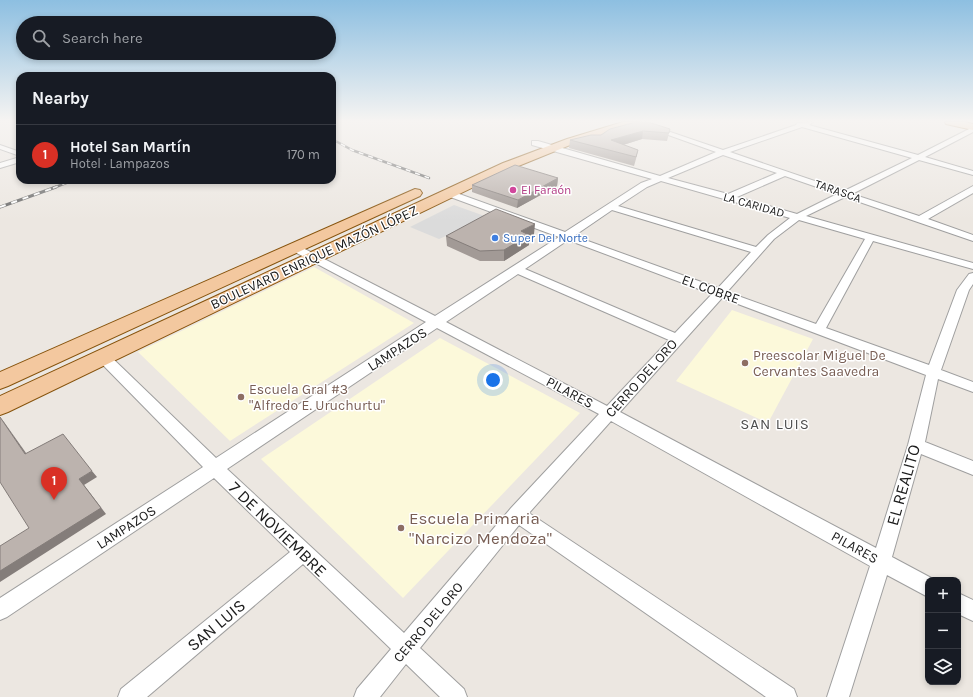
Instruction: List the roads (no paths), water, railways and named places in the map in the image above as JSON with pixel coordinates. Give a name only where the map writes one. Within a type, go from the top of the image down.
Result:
[{"type":"main road","name":"BOULEVARD ENRIQUE MAZÓN LÓPEZ","points":[[0,381],[441,181],[507,155]]},
{"type":"main road","name":"BOULEVARD ENRIQUE MAZÓN LÓPEZ","points":[[0,406],[448,193],[536,155]]},
{"type":"street","name":"LA CARIDAD","points":[[576,155],[973,266]]},
{"type":"street","name":"LAMPAZOS","points":[[0,610],[644,185],[717,155]]},
{"type":"street","name":"TARASCA","points":[[730,155],[973,238]]},
{"type":"street","points":[[906,155],[973,174]]},
{"type":"street","name":"CERRO DEL ORO","points":[[365,697],[517,514],[771,237],[797,217],[924,155]]},
{"type":"street","points":[[0,166],[16,161]]},
{"type":"street","points":[[727,198],[785,173]]},
{"type":"street","points":[[920,220],[973,189]]},
{"type":"street","name":"EL COBRE","points":[[448,193],[720,292],[973,387]]},
{"type":"street","points":[[611,207],[757,251]]},
{"type":"street","points":[[819,329],[870,238]]},
{"type":"street","name":"PILARES","points":[[295,248],[609,413],[925,585]]},
{"type":"street","points":[[516,269],[677,339]]},
{"type":"street","name":"EL REALITO","points":[[838,697],[881,562],[916,444],[933,372],[963,290],[973,276]]},
{"type":"street","name":"7 DE NOVIEMBRE","points":[[103,357],[303,553],[456,697]]},
{"type":"street","points":[[916,444],[973,468]]},
{"type":"street","points":[[517,514],[786,697]]},
{"type":"street","name":"SAN LUIS","points":[[129,697],[303,553]]},
{"type":"street","points":[[961,605],[973,611]]},
{"type":"railway","points":[[364,155],[429,178]]},
{"type":"railway","points":[[53,188],[64,184]]},
{"type":"railway","points":[[0,207],[56,187]]},
{"type":"place","name":"El Faraón","points":[[513,190]]},
{"type":"place","name":"Super Del Norte","points":[[495,238]]},
{"type":"place","name":"Preescolar Miguel De Cervantes Saavedra","points":[[745,363]]},
{"type":"place","name":"Escuela Gral #3 \"Alfredo E. Uruchurtu\"","points":[[241,397]]},
{"type":"place","name":"Hotel San Martín","points":[[54,500]]},
{"type":"place","name":"Escuela Primaria \"Narcizo Mendoza\"","points":[[401,528]]},
{"type":"district","name":"SAN LUIS","points":[[775,424]]}]
